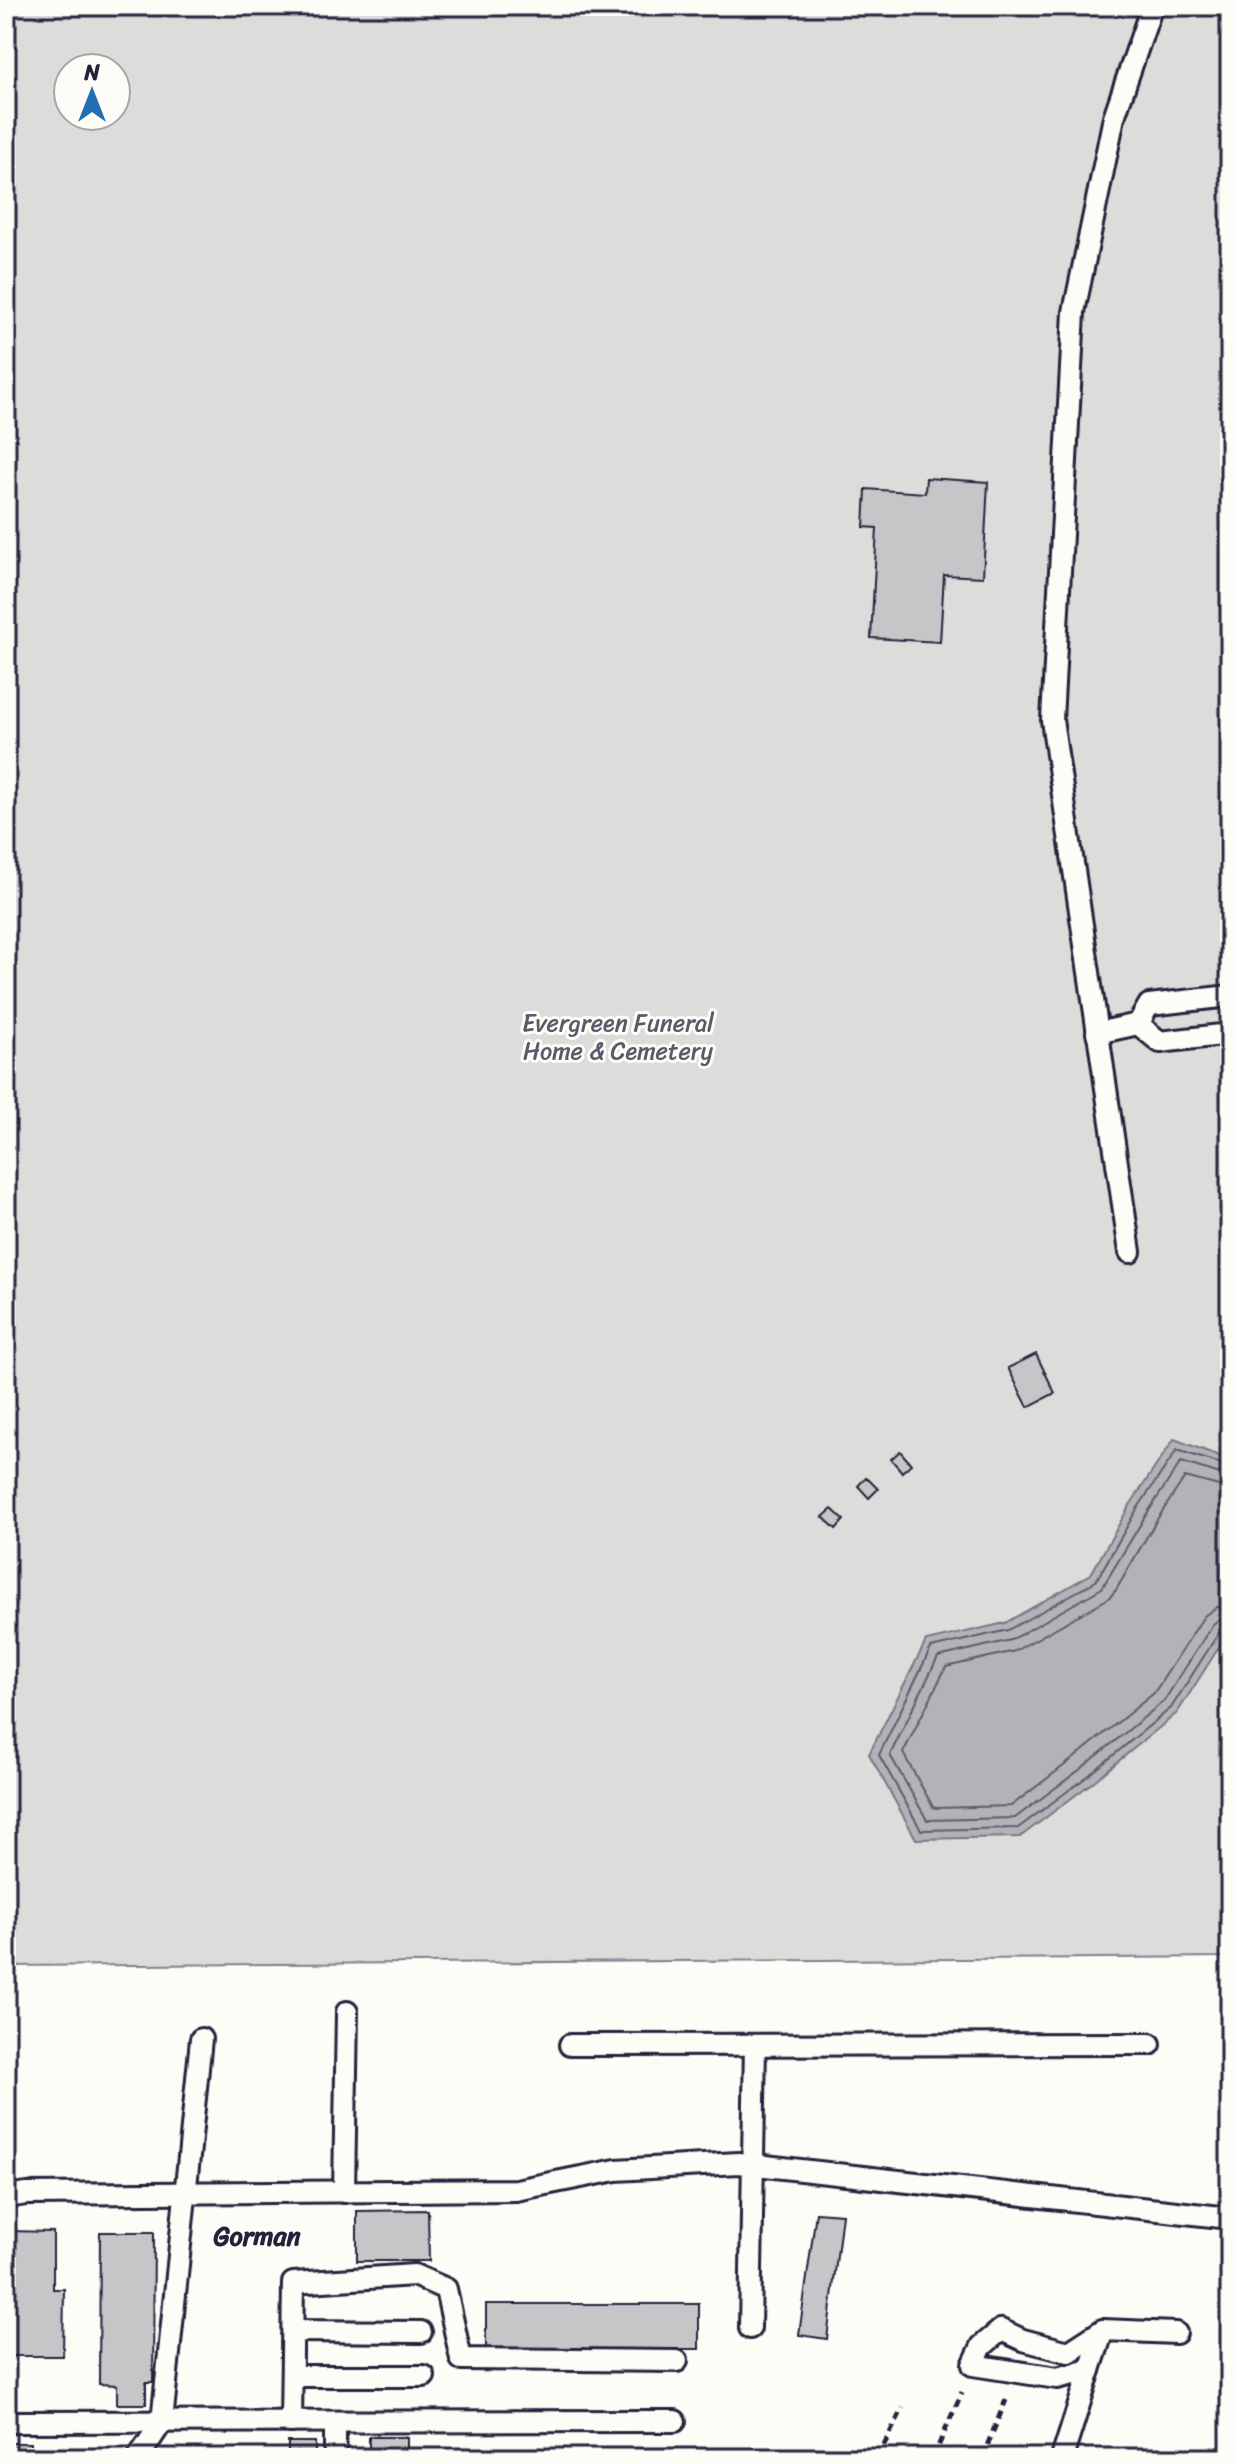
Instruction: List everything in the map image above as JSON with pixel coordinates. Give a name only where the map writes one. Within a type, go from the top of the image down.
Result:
[{"type":"lane","points":[[1130,1252],[1052,720],[1074,312],[1114,117],[1152,6]]},
{"type":"lane","points":[[1097,1033],[1138,1024],[1149,1005],[1230,996]]},
{"type":"lane","points":[[1138,1024],[1160,1042],[1230,1034]]},
{"type":"lane","points":[[344,2192],[347,2012]]},
{"type":"lane","points":[[138,2458],[162,2422],[201,2039]]},
{"type":"lane","points":[[570,2045],[1150,2044]]},
{"type":"lane","points":[[750,2328],[755,2045]]},
{"type":"lane","points":[[6,2197],[27,2194],[516,2190],[616,2170],[738,2163],[1230,2218]]},
{"type":"lane","points":[[291,2422],[293,2283],[414,2275],[446,2289],[461,2359],[677,2361]]},
{"type":"lane","points":[[1090,2370],[1057,2378],[973,2365],[982,2346],[1001,2330],[1023,2340],[1069,2352],[1103,2330],[1176,2333]]},
{"type":"lane","points":[[1062,2458],[1103,2330]]},
{"type":"lane","points":[[293,2331],[421,2332]]},
{"type":"lane","points":[[292,2376],[424,2376]]},
{"type":"lane","points":[[6,2422],[675,2421]]},
{"type":"lane","points":[[335,2422],[335,2458]]},
{"type":"path","points":[[933,2458],[973,2365]]},
{"type":"path","points":[[877,2458],[903,2408]]},
{"type":"green space","name":"Evergreen Funeral Home & Cemetery","points":[[6,6],[1230,6],[1230,1957],[6,1966]]},
{"type":"water","points":[[1174,1439],[1230,1460],[1230,1630],[1177,1713],[1020,1837],[916,1839],[869,1754],[926,1641],[1005,1623],[1091,1574],[1130,1505]]},
{"type":"building","points":[[926,478],[988,482],[983,577],[944,575],[940,642],[871,638],[877,528],[864,527],[866,489],[925,493]]},
{"type":"building","points":[[1036,1354],[1055,1393],[1028,1407],[1008,1368]]},
{"type":"building","points":[[900,1451],[911,1464],[902,1472],[891,1459]]},
{"type":"building","points":[[866,1477],[878,1489],[869,1498],[858,1486]]},
{"type":"building","points":[[832,1509],[844,1520],[836,1529],[823,1517]]},
{"type":"building","points":[[428,2210],[429,2261],[357,2261],[357,2211]]},
{"type":"building","points":[[816,2212],[842,2214],[827,2339],[799,2335]]},
{"type":"building","points":[[6,2231],[53,2232],[53,2289],[64,2289],[63,2356],[6,2356]]},
{"type":"building","points":[[100,2232],[154,2232],[153,2382],[146,2382],[146,2404],[117,2404],[117,2385],[99,2384]]},
{"type":"building","points":[[486,2304],[699,2304],[699,2349],[486,2349]]},
{"type":"building","points":[[369,2437],[407,2437],[407,2458],[369,2458]]},
{"type":"building","points":[[288,2442],[315,2442],[315,2458],[288,2458]]},
{"type":"building","points":[[6,2443],[30,2443],[30,2458],[6,2458]]},
{"type":"district","name":"Gorman","points":[[257,2236]]}]
